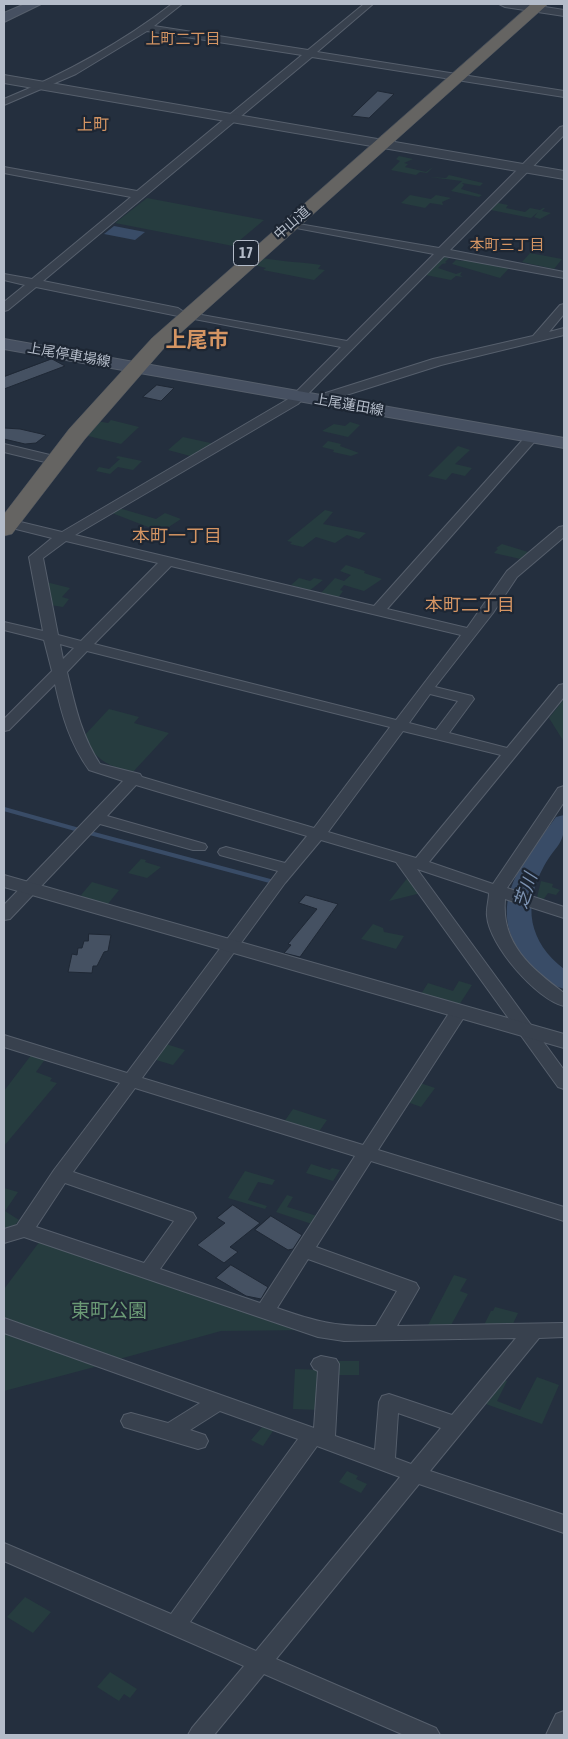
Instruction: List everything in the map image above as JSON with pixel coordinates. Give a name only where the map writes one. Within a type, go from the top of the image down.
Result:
[{"type":"highway","name":"中山道","points":[[5,521],[45,458],[85,406],[183,313],[532,6]]},
{"type":"highway","name":"中山道","points":[[183,313],[291,224],[376,143]]},
{"type":"highway","name":"中山道","points":[[5,521],[77,434],[128,366]]},
{"type":"main road","points":[[4,18],[35,4]]},
{"type":"main road","name":"上尾停車場線","points":[[4,344],[128,366]]},
{"type":"main road","name":"上尾蓮田線","points":[[128,366],[564,443]]},
{"type":"street","points":[[4,102],[45,86],[103,55],[147,28],[177,4]]},
{"type":"street","points":[[4,308],[32,282],[370,4]]},
{"type":"street","points":[[505,4],[532,6],[564,13]]},
{"type":"street","points":[[147,28],[564,94]]},
{"type":"street","points":[[4,79],[564,176]]},
{"type":"street","points":[[549,82],[564,84]]},
{"type":"street","points":[[564,129],[299,396],[64,536],[36,557],[51,638],[72,725],[79,742],[94,767],[419,864],[564,913]]},
{"type":"street","points":[[4,170],[139,195]]},
{"type":"street","points":[[291,224],[564,275]]},
{"type":"street","points":[[4,277],[350,345]]},
{"type":"street","points":[[536,340],[564,307]]},
{"type":"street","points":[[317,400],[437,362],[564,332]]},
{"type":"street","points":[[378,610],[532,437]]},
{"type":"street","points":[[4,448],[45,458]]},
{"type":"street","points":[[5,521],[470,633]]},
{"type":"street","points":[[24,1230],[61,1175],[288,868],[318,834],[470,633],[512,574],[564,530]]},
{"type":"street","points":[[4,727],[168,560]]},
{"type":"street","points":[[4,626],[510,753]]},
{"type":"street","points":[[419,864],[510,753],[540,720],[564,688]]},
{"type":"street","points":[[426,689],[467,699],[440,735]]},
{"type":"street","points":[[4,915],[136,778]]},
{"type":"street","points":[[564,791],[501,891],[496,917],[506,947],[533,978],[564,1001]]},
{"type":"street","points":[[97,818],[199,847]]},
{"type":"street","points":[[226,852],[288,868]]},
{"type":"street","points":[[402,859],[528,1030],[564,1083]]},
{"type":"street","points":[[4,881],[564,1041]]},
{"type":"street","points":[[264,1312],[305,1251],[365,1153],[460,1011]]},
{"type":"street","points":[[4,1041],[564,1214]]},
{"type":"street","points":[[61,1175],[186,1218],[148,1272]]},
{"type":"street","points":[[4,1236],[24,1230],[318,1330],[344,1334],[564,1330]]},
{"type":"street","points":[[305,1251],[409,1288],[382,1333]]},
{"type":"street","points":[[4,1325],[415,1474],[564,1524]]},
{"type":"street","points":[[200,1735],[415,1474],[457,1426],[534,1330]]},
{"type":"street","points":[[175,1626],[318,1438],[329,1364],[321,1364]]},
{"type":"street","points":[[384,1462],[389,1402],[457,1426]]},
{"type":"street","points":[[171,1431],[218,1403]]},
{"type":"street","points":[[131,1420],[151,1428],[171,1431],[198,1441]]},
{"type":"street","points":[[4,1552],[262,1662],[402,1730],[428,1735]]},
{"type":"street","points":[[558,1735],[564,1721]]},
{"type":"green space","points":[[399,156],[413,159],[404,163],[408,164],[405,167],[426,172],[433,167],[427,173],[420,172],[416,175],[391,170],[400,161],[396,159]]},
{"type":"green space","points":[[449,175],[483,183],[480,186],[462,183],[464,185],[461,189],[482,195],[479,197],[451,191],[462,181],[429,177],[446,178]]},
{"type":"green space","points":[[410,195],[431,199],[436,195],[451,198],[442,202],[443,205],[430,203],[425,208],[401,203]]},
{"type":"green space","points":[[147,198],[264,220],[233,246],[115,223]]},
{"type":"green space","points":[[498,203],[508,205],[506,208],[525,212],[530,208],[540,210],[545,208],[542,211],[551,213],[540,219],[534,217],[538,212],[531,218],[491,210]]},
{"type":"green space","points":[[530,253],[562,259],[554,269],[522,262]]},
{"type":"green space","points":[[448,255],[446,258],[449,258],[445,262],[447,263],[442,264],[438,268],[456,274],[462,272],[460,275],[463,277],[456,276],[451,280],[426,275]]},
{"type":"green space","points":[[262,258],[321,265],[318,269],[325,270],[314,280],[263,270],[266,268],[254,265]]},
{"type":"green space","points":[[466,258],[511,266],[500,278],[452,264],[456,260],[463,261]]},
{"type":"green space","points":[[111,420],[139,427],[121,444],[84,435],[96,421],[108,423]]},
{"type":"green space","points":[[350,422],[360,425],[348,437],[322,431],[334,424],[345,426]]},
{"type":"green space","points":[[183,437],[215,444],[194,457],[168,450]]},
{"type":"green space","points":[[328,441],[341,444],[340,446],[359,453],[351,456],[333,452],[334,450],[322,447]]},
{"type":"green space","points":[[458,446],[470,450],[455,464],[472,468],[465,476],[452,473],[446,480],[428,476]]},
{"type":"green space","points":[[118,456],[142,461],[133,470],[118,467],[110,474],[96,471],[99,467],[109,469],[120,459],[116,458]]},
{"type":"green space","points":[[119,508],[156,519],[165,513],[181,519],[161,532],[112,513]]},
{"type":"green space","points":[[325,510],[333,512],[323,524],[366,533],[359,539],[347,535],[335,543],[316,537],[303,547],[290,544],[292,542],[287,541]]},
{"type":"green space","points":[[502,544],[528,552],[524,556],[528,557],[525,560],[494,553],[498,549],[496,548]]},
{"type":"green space","points":[[346,565],[382,579],[364,591],[344,585],[340,590],[343,591],[338,598],[321,593],[335,578],[344,581],[351,575],[340,571]]},
{"type":"green space","points":[[299,578],[310,581],[314,578],[323,580],[309,591],[291,585]]},
{"type":"green space","points":[[46,582],[70,588],[62,597],[69,599],[63,607],[50,605]]},
{"type":"green space","points":[[564,699],[564,742],[549,718]]},
{"type":"green space","points":[[109,709],[139,717],[134,723],[169,733],[132,773],[103,761],[92,751],[83,737]]},
{"type":"green space","points":[[141,859],[161,867],[147,878],[128,873]]},
{"type":"green space","points":[[409,876],[421,893],[389,901]]},
{"type":"green space","points":[[541,881],[553,884],[552,887],[560,890],[556,895],[548,893],[543,900],[537,897]]},
{"type":"green space","points":[[92,882],[119,890],[107,905],[83,898],[81,895]]},
{"type":"green space","points":[[373,924],[383,928],[384,932],[404,936],[396,949],[361,939]]},
{"type":"green space","points":[[459,981],[472,985],[459,1005],[421,994],[428,983],[453,991]]},
{"type":"green space","points":[[166,1044],[185,1050],[173,1065],[153,1059]]},
{"type":"green space","points":[[32,1054],[46,1058],[36,1072],[52,1078],[50,1081],[57,1083],[4,1146],[4,1091]]},
{"type":"green space","points":[[420,1083],[435,1088],[421,1107],[410,1103],[408,1097]]},
{"type":"green space","points":[[293,1109],[327,1120],[318,1133],[284,1122]]},
{"type":"green space","points":[[311,1164],[330,1170],[332,1168],[340,1170],[333,1181],[306,1173]]},
{"type":"green space","points":[[245,1171],[275,1180],[272,1185],[258,1182],[248,1200],[267,1206],[265,1209],[228,1198]]},
{"type":"green space","points":[[4,1188],[18,1192],[5,1211],[19,1220],[13,1228],[4,1232]]},
{"type":"green space","points":[[287,1195],[293,1197],[287,1207],[317,1216],[312,1224],[276,1212]]},
{"type":"green space","name":"東町公園","points":[[40,1241],[307,1330],[221,1331],[112,1361],[4,1321],[4,1289]]},
{"type":"green space","points":[[454,1275],[467,1279],[460,1291],[468,1294],[450,1327],[427,1327]]},
{"type":"green space","points":[[495,1307],[518,1313],[512,1326],[484,1325]]},
{"type":"green space","points":[[4,1332],[102,1365],[4,1391]]},
{"type":"green space","points":[[334,1361],[359,1361],[359,1375],[334,1375]]},
{"type":"green space","points":[[295,1369],[322,1370],[319,1410],[293,1409]]},
{"type":"green space","points":[[537,1377],[559,1385],[542,1424],[483,1403],[501,1379],[507,1381],[497,1401],[520,1410]]},
{"type":"green space","points":[[263,1426],[273,1431],[263,1446],[251,1440]]},
{"type":"green space","points":[[347,1471],[358,1476],[356,1479],[367,1484],[361,1493],[339,1482]]},
{"type":"green space","points":[[25,1597],[51,1612],[33,1633],[7,1617]]},
{"type":"green space","points":[[110,1672],[137,1689],[130,1698],[124,1694],[119,1701],[97,1687]]},
{"type":"water","points":[[114,226],[145,232],[135,240],[104,234]]},
{"type":"building","points":[[378,91],[394,94],[369,118],[352,116]]},
{"type":"building","points":[[52,359],[65,366],[4,389],[4,377]]},
{"type":"building","points":[[157,385],[174,388],[161,401],[143,397]]},
{"type":"building","points":[[4,428],[20,429],[46,435],[36,443],[25,444],[4,439]]},
{"type":"building","points":[[306,895],[338,904],[300,957],[284,953],[291,945],[288,944],[317,909],[299,903]]},
{"type":"building","points":[[89,934],[111,935],[108,951],[104,952],[97,966],[93,966],[92,973],[68,972],[72,954],[77,955],[78,948],[82,948],[84,941],[88,941]]},
{"type":"building","points":[[233,1205],[260,1223],[230,1247],[238,1252],[224,1263],[197,1245],[225,1223],[217,1218]]},
{"type":"building","points":[[271,1216],[302,1235],[293,1249],[288,1250],[255,1230]]},
{"type":"building","points":[[231,1265],[268,1287],[261,1299],[246,1296],[216,1278]]},
{"type":"waterway","points":[[4,809],[79,830]]},
{"type":"waterway","name":"芝川","points":[[564,822],[530,869],[521,893],[519,908],[519,922],[529,948],[550,970],[564,981]]},
{"type":"waterway","points":[[90,833],[270,881]]},
{"type":"district","name":"上町二丁目","points":[[183,39]]},
{"type":"district","name":"上町","points":[[93,125]]},
{"type":"district","name":"本町三丁目","points":[[507,245]]},
{"type":"district","name":"上尾市","points":[[197,340]]},
{"type":"district","name":"本町一丁目","points":[[177,536]]},
{"type":"district","name":"本町二丁目","points":[[470,605]]}]
